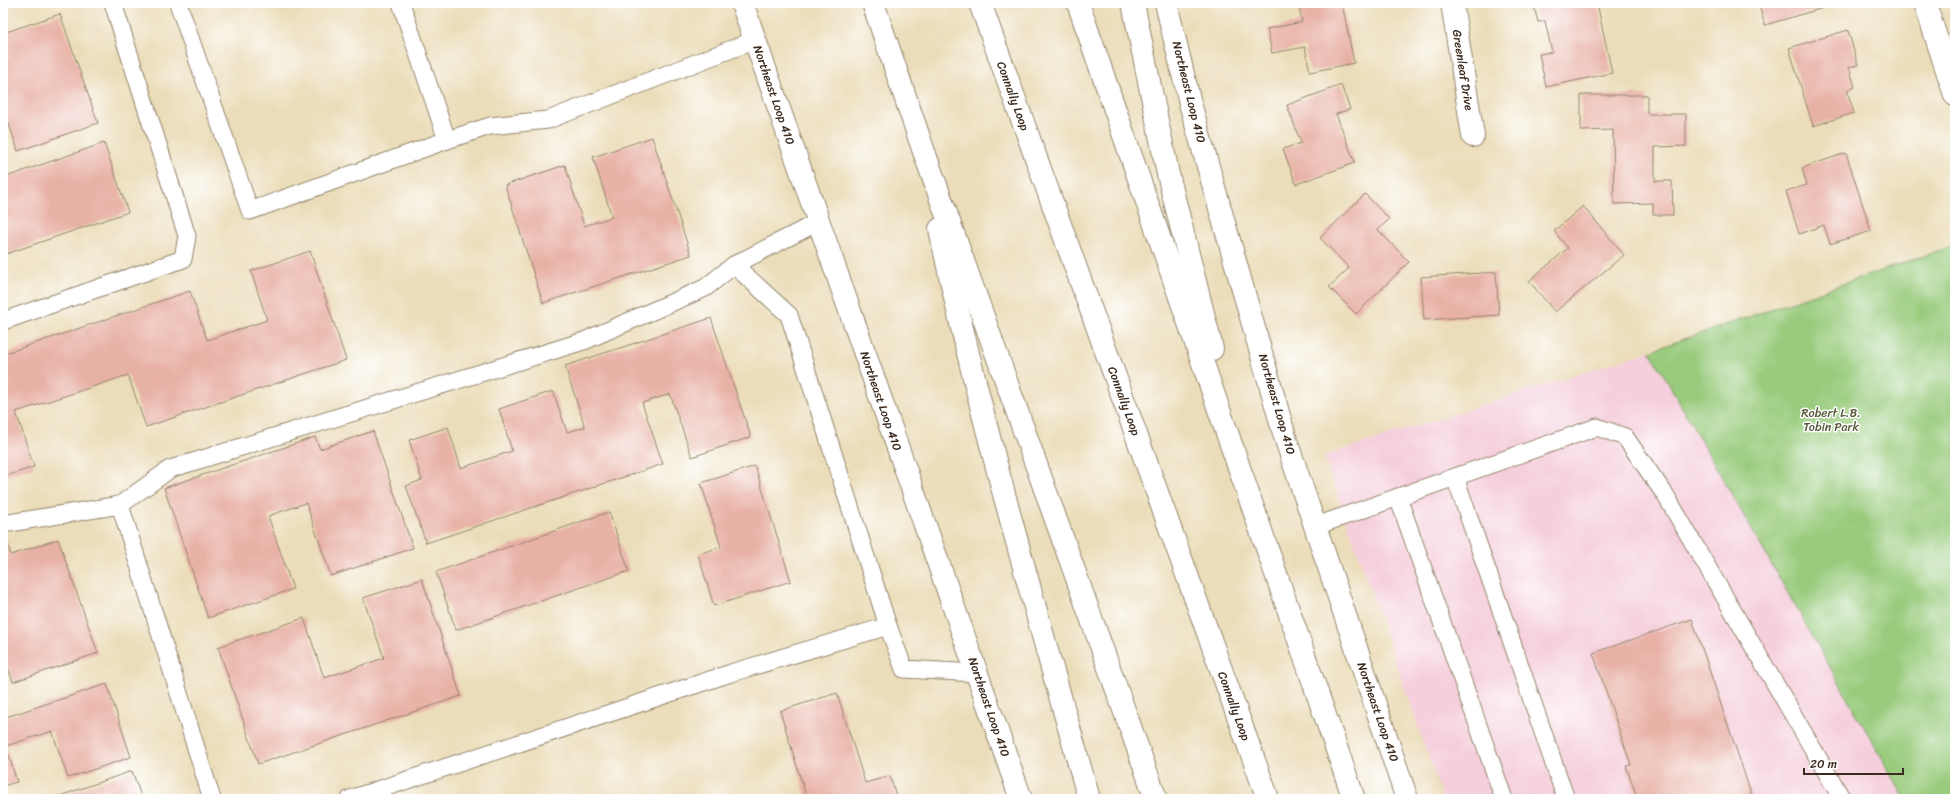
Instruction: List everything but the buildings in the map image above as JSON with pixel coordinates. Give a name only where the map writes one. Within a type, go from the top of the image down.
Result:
[{"type":"main road","name":"Northeast Loop 410","points":[[742,3],[1021,799]]},
{"type":"main road","points":[[873,3],[923,149],[1156,799]]},
{"type":"main road","name":"Connally Loop","points":[[980,3],[1268,799]]},
{"type":"main road","points":[[1078,3],[1354,799]]},
{"type":"main road","points":[[1133,3],[1168,174],[1195,288],[1263,537]]},
{"type":"main road","name":"Northeast Loop 410","points":[[1166,3],[1190,103],[1286,437],[1407,799]]},
{"type":"main road","name":"Greenleaf Drive","points":[[1452,3],[1474,136]]},
{"type":"main road","points":[[1925,3],[1955,95]]},
{"type":"main road","points":[[923,149],[961,329],[1027,580],[1089,799]]},
{"type":"lane","points":[[3,321],[183,259],[186,236],[112,3]]},
{"type":"lane","points":[[178,3],[250,211],[490,126],[548,120],[754,40]]},
{"type":"lane","points":[[401,3],[447,140]]},
{"type":"lane","points":[[3,524],[120,505],[170,469],[584,341],[705,288],[734,265],[818,222]]},
{"type":"lane","points":[[734,265],[788,315],[888,626],[904,669],[977,673]]},
{"type":"lane","points":[[1316,526],[1597,427],[1625,437],[1666,496],[1842,799]]},
{"type":"lane","points":[[1455,477],[1566,799]]},
{"type":"lane","points":[[1398,497],[1504,799]]},
{"type":"lane","points":[[120,505],[212,799]]},
{"type":"lane","points":[[350,799],[731,674],[888,626]]},
{"type":"shaded area","points":[[1650,351],[1905,799],[1443,799],[1324,456]]},
{"type":"green space","name":"Robert L.B. Tobin Park","points":[[1955,245],[1955,799],[1905,799],[1650,351]]}]
